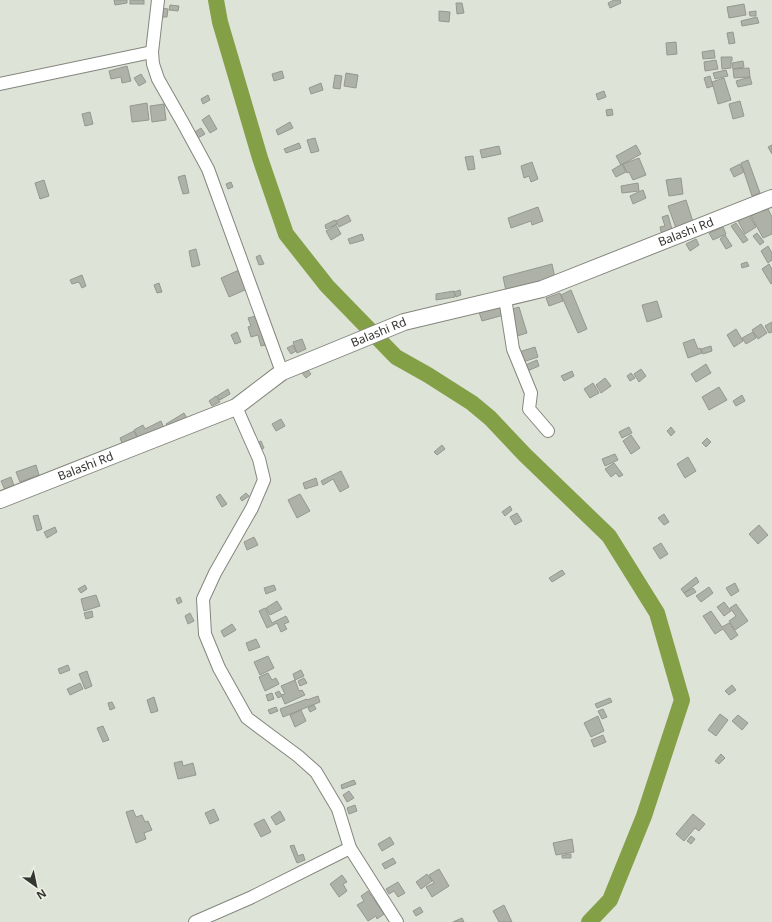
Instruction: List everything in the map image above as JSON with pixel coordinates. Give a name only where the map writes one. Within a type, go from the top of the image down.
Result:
[{"type":"main road","name":"Balashi Rd","points":[[0,500],[236,407],[282,372],[315,357],[404,322],[542,289],[772,198]]},
{"type":"street","points":[[158,0],[152,52],[153,64],[158,79],[208,169],[282,372]]},
{"type":"street","points":[[0,84],[152,52]]},
{"type":"street","points":[[505,298],[514,349],[531,393],[529,409],[548,431]]},
{"type":"street","points":[[236,407],[259,459],[264,480],[252,508],[215,573],[203,600],[205,634],[219,668],[248,718],[298,756],[316,772],[338,809],[350,848],[397,922]]},
{"type":"street","points":[[195,922],[250,898],[350,848]]},
{"type":"building","points":[[114,0],[127,0],[127,3],[115,5]]},
{"type":"building","points":[[130,0],[144,0],[144,4],[130,4]]},
{"type":"building","points":[[614,0],[620,0],[621,3],[610,8],[608,3]]},
{"type":"building","points":[[456,3],[462,3],[464,13],[457,14]]},
{"type":"building","points":[[744,4],[746,15],[729,18],[727,7]]},
{"type":"building","points":[[170,5],[179,6],[178,11],[169,10]]},
{"type":"building","points":[[161,8],[168,9],[167,17],[161,17]]},
{"type":"building","points":[[439,11],[450,12],[449,22],[439,21]]},
{"type":"building","points":[[756,11],[756,16],[750,16],[749,12]]},
{"type":"building","points":[[757,17],[759,23],[742,26],[741,21]]},
{"type":"building","points":[[733,32],[735,43],[729,44],[727,33]]},
{"type":"building","points":[[676,42],[677,54],[667,55],[666,43]]},
{"type":"building","points":[[714,50],[715,58],[703,59],[702,52]]},
{"type":"building","points":[[721,57],[732,57],[731,68],[722,69]]},
{"type":"building","points":[[716,60],[718,69],[705,71],[704,62]]},
{"type":"building","points":[[743,61],[744,67],[733,69],[732,63]]},
{"type":"building","points":[[127,66],[131,81],[122,83],[121,77],[111,79],[109,71]]},
{"type":"building","points":[[749,68],[750,77],[734,78],[733,69]]},
{"type":"building","points":[[726,70],[728,76],[715,79],[713,73]]},
{"type":"building","points":[[282,71],[284,78],[274,81],[272,74]]},
{"type":"building","points":[[346,73],[358,75],[356,88],[344,86]]},
{"type":"building","points":[[141,74],[146,82],[139,86],[134,78]]},
{"type":"building","points":[[335,75],[342,76],[340,89],[333,88]]},
{"type":"building","points":[[710,76],[713,86],[707,88],[704,78]]},
{"type":"building","points":[[750,77],[752,84],[738,87],[736,81]]},
{"type":"building","points":[[724,78],[731,100],[718,104],[712,82]]},
{"type":"building","points":[[321,83],[323,90],[311,94],[309,88]]},
{"type":"building","points":[[604,91],[606,97],[598,100],[596,94]]},
{"type":"building","points":[[208,95],[210,100],[203,104],[201,99]]},
{"type":"building","points":[[740,101],[744,116],[733,119],[729,104]]},
{"type":"building","points":[[147,103],[149,120],[132,122],[130,106]]},
{"type":"building","points":[[164,104],[166,120],[152,122],[150,106]]},
{"type":"building","points":[[612,109],[613,115],[607,116],[606,110]]},
{"type":"building","points":[[90,112],[93,124],[85,126],[82,114]]},
{"type":"building","points":[[209,115],[217,129],[210,133],[202,120]]},
{"type":"building","points":[[290,122],[293,128],[278,135],[276,130]]},
{"type":"building","points":[[201,128],[205,134],[198,138],[195,132]]},
{"type":"building","points":[[315,138],[319,151],[311,153],[307,140]]},
{"type":"building","points":[[299,143],[301,148],[286,153],[284,149]]},
{"type":"building","points":[[636,145],[641,154],[621,165],[616,156]]},
{"type":"building","points":[[772,145],[772,154],[768,147]]},
{"type":"building","points":[[499,146],[501,154],[482,158],[480,150]]},
{"type":"building","points":[[473,156],[475,169],[468,170],[465,157]]},
{"type":"building","points":[[639,158],[646,175],[633,180],[629,172],[627,173],[623,164]]},
{"type":"building","points":[[748,160],[760,193],[752,196],[741,163]]},
{"type":"building","points":[[532,162],[538,179],[531,182],[529,176],[524,178],[521,166]]},
{"type":"building","points":[[622,164],[626,172],[616,177],[612,170]]},
{"type":"building","points":[[740,164],[744,172],[734,177],[730,169]]},
{"type":"building","points":[[185,175],[189,193],[183,194],[178,177]]},
{"type":"building","points":[[681,178],[683,194],[669,196],[666,180]]},
{"type":"building","points":[[44,180],[49,196],[40,199],[35,183]]},
{"type":"building","points":[[231,182],[233,187],[228,189],[226,184]]},
{"type":"building","points":[[638,183],[639,191],[622,193],[621,186]]},
{"type":"building","points":[[643,190],[646,198],[633,204],[630,196]]},
{"type":"building","points":[[686,200],[694,225],[677,231],[668,206]]},
{"type":"building","points":[[538,207],[543,221],[532,225],[531,221],[511,228],[508,218]]},
{"type":"building","points":[[767,207],[772,217],[772,234],[763,238],[751,216]]},
{"type":"building","points":[[348,215],[351,221],[339,227],[336,221]]},
{"type":"building","points":[[668,215],[673,233],[662,236],[660,227],[665,226],[662,217]]},
{"type":"building","points":[[749,215],[756,227],[745,234],[738,221]]},
{"type":"building","points":[[335,220],[337,224],[326,229],[325,225]]},
{"type":"building","points":[[736,223],[748,240],[743,243],[731,226]]},
{"type":"building","points":[[336,225],[341,234],[331,240],[326,231]]},
{"type":"building","points":[[723,227],[726,234],[713,240],[709,233]]},
{"type":"building","points":[[757,233],[764,242],[760,245],[753,236]]},
{"type":"building","points":[[362,234],[364,240],[350,244],[348,239]]},
{"type":"building","points":[[725,235],[732,246],[726,249],[720,239]]},
{"type":"building","points":[[696,239],[699,245],[690,251],[686,244]]},
{"type":"building","points":[[768,246],[772,253],[772,260],[768,263],[761,251]]},
{"type":"building","points":[[196,249],[200,265],[192,267],[189,251]]},
{"type":"building","points":[[260,255],[264,264],[259,265],[256,257]]},
{"type":"building","points":[[747,262],[749,266],[742,268],[741,264]]},
{"type":"building","points":[[552,264],[555,278],[506,291],[503,277]]},
{"type":"building","points":[[769,264],[772,269],[771,284],[762,269]]},
{"type":"building","points":[[239,270],[247,289],[229,297],[221,278]]},
{"type":"building","points":[[82,275],[86,286],[82,288],[79,282],[72,284],[70,280]]},
{"type":"building","points":[[159,283],[162,292],[157,293],[154,285]]},
{"type":"building","points":[[460,290],[461,295],[456,297],[454,292]]},
{"type":"building","points":[[571,290],[587,329],[578,333],[561,295]]},
{"type":"building","points":[[454,291],[455,297],[436,300],[436,294]]},
{"type":"building","points":[[560,293],[563,301],[549,306],[546,298]]},
{"type":"building","points":[[657,301],[662,317],[647,322],[642,305]]},
{"type":"building","points":[[501,306],[504,315],[482,321],[479,312]]},
{"type":"building","points":[[519,307],[527,333],[514,337],[506,311]]},
{"type":"building","points":[[256,316],[266,345],[261,346],[258,335],[251,337],[248,327],[251,326],[248,318]]},
{"type":"building","points":[[772,322],[772,332],[769,333],[765,326]]},
{"type":"building","points":[[761,324],[767,333],[758,339],[752,330]]},
{"type":"building","points":[[736,329],[743,341],[734,347],[727,335]]},
{"type":"building","points":[[237,332],[241,342],[235,344],[231,335]]},
{"type":"building","points":[[753,332],[756,338],[746,344],[742,338]]},
{"type":"building","points":[[302,339],[306,349],[297,353],[293,342]]},
{"type":"building","points":[[694,339],[698,349],[700,348],[702,353],[688,358],[683,343]]},
{"type":"building","points":[[293,345],[296,351],[291,354],[287,348]]},
{"type":"building","points":[[711,346],[712,351],[703,354],[701,349]]},
{"type":"building","points":[[535,347],[538,357],[523,362],[519,352]]},
{"type":"building","points":[[537,360],[539,366],[525,372],[523,366]]},
{"type":"building","points":[[706,364],[711,373],[696,382],[691,374]]},
{"type":"building","points":[[307,369],[311,374],[306,378],[302,373]]},
{"type":"building","points":[[641,369],[646,376],[639,382],[634,374]]},
{"type":"building","points":[[572,371],[574,376],[564,381],[561,376]]},
{"type":"building","points":[[631,373],[635,378],[630,381],[627,376]]},
{"type":"building","points":[[605,378],[611,386],[601,393],[596,385]]},
{"type":"building","points":[[593,383],[599,393],[590,398],[584,389]]},
{"type":"building","points":[[719,387],[727,400],[709,410],[702,397]]},
{"type":"building","points":[[228,389],[230,394],[220,400],[217,396]]},
{"type":"building","points":[[742,395],[745,401],[736,406],[733,401]]},
{"type":"building","points":[[216,396],[220,402],[212,406],[209,401]]},
{"type":"building","points":[[184,413],[188,420],[170,430],[166,424]]},
{"type":"building","points":[[281,419],[285,426],[276,431],[272,424]]},
{"type":"building","points":[[161,421],[164,428],[140,441],[134,430],[143,425],[145,429]]},
{"type":"building","points":[[629,427],[632,433],[622,438],[619,432]]},
{"type":"building","points":[[671,427],[675,432],[671,436],[667,431]]},
{"type":"building","points":[[134,431],[138,439],[123,446],[120,438]]},
{"type":"building","points":[[631,435],[640,448],[631,454],[623,441]]},
{"type":"building","points":[[707,438],[711,442],[706,447],[702,443]]},
{"type":"building","points":[[261,441],[264,448],[260,450],[257,443]]},
{"type":"building","points":[[442,445],[445,449],[437,455],[434,452]]},
{"type":"building","points":[[615,454],[618,460],[605,466],[602,459]]},
{"type":"building","points":[[688,457],[696,471],[685,478],[677,464]]},
{"type":"building","points":[[614,463],[623,475],[619,477],[616,473],[611,477],[605,469]]},
{"type":"building","points":[[36,465],[39,475],[20,482],[16,472]]},
{"type":"building","points":[[341,471],[349,487],[340,492],[333,479],[323,485],[321,481]]},
{"type":"building","points":[[11,477],[14,486],[5,490],[1,481]]},
{"type":"building","points":[[316,478],[318,485],[305,489],[303,483]]},
{"type":"building","points":[[246,493],[249,496],[242,501],[240,498]]},
{"type":"building","points":[[220,494],[227,504],[222,507],[216,497]]},
{"type":"building","points":[[300,494],[310,511],[297,518],[288,500]]},
{"type":"building","points":[[510,506],[512,510],[505,516],[502,512]]},
{"type":"building","points":[[517,513],[522,521],[515,525],[510,517]]},
{"type":"building","points":[[664,514],[669,522],[664,525],[658,518]]},
{"type":"building","points":[[38,515],[42,529],[37,531],[33,516]]},
{"type":"building","points":[[759,525],[768,535],[758,544],[749,534]]},
{"type":"building","points":[[55,527],[57,532],[47,538],[44,532]]},
{"type":"building","points":[[254,537],[258,545],[247,550],[244,542]]},
{"type":"building","points":[[661,543],[668,554],[660,559],[653,548]]},
{"type":"building","points":[[562,570],[565,574],[552,582],[549,578]]},
{"type":"building","points":[[696,577],[699,582],[684,593],[681,589]]},
{"type":"building","points":[[735,583],[739,591],[731,596],[726,588]]},
{"type":"building","points":[[85,585],[87,589],[81,593],[78,589]]},
{"type":"building","points":[[274,585],[276,590],[266,594],[264,588]]},
{"type":"building","points":[[709,587],[713,593],[701,602],[696,596]]},
{"type":"building","points":[[693,588],[696,592],[687,597],[684,593]]},
{"type":"building","points":[[96,595],[100,606],[84,611],[81,599]]},
{"type":"building","points":[[180,597],[182,602],[178,604],[176,599]]},
{"type":"building","points":[[277,601],[282,609],[270,615],[266,608]]},
{"type":"building","points":[[724,602],[731,611],[724,616],[717,607]]},
{"type":"building","points":[[736,604],[748,621],[735,630],[729,621],[736,616],[730,608]]},
{"type":"building","points":[[265,608],[272,623],[286,616],[289,622],[284,624],[287,629],[281,632],[277,623],[267,628],[259,611]]},
{"type":"building","points":[[92,611],[93,617],[86,619],[84,613]]},
{"type":"building","points":[[711,611],[722,627],[729,623],[738,635],[731,640],[723,629],[715,634],[703,616]]},
{"type":"building","points":[[190,613],[194,621],[188,624],[185,616]]},
{"type":"building","points":[[232,624],[236,630],[224,637],[221,631]]},
{"type":"building","points":[[256,639],[260,647],[249,651],[246,643]]},
{"type":"building","points":[[268,656],[274,668],[260,675],[254,662]]},
{"type":"building","points":[[68,665],[70,670],[60,674],[58,669]]},
{"type":"building","points":[[301,670],[304,676],[295,680],[293,674]]},
{"type":"building","points":[[87,671],[92,686],[85,689],[79,674]]},
{"type":"building","points":[[268,673],[272,680],[276,678],[279,684],[265,691],[259,677]]},
{"type":"building","points":[[304,678],[307,683],[300,686],[298,681]]},
{"type":"building","points":[[295,680],[299,691],[302,690],[305,695],[285,704],[281,695],[285,694],[281,686]]},
{"type":"building","points":[[80,683],[83,689],[70,695],[67,689]]},
{"type":"building","points":[[732,685],[736,690],[729,695],[725,691]]},
{"type":"building","points":[[279,691],[282,696],[278,698],[275,693]]},
{"type":"building","points":[[272,693],[274,699],[268,701],[266,695]]},
{"type":"building","points":[[318,696],[320,702],[283,717],[280,709]]},
{"type":"building","points":[[154,697],[158,711],[151,713],[147,700]]},
{"type":"building","points":[[610,698],[612,702],[597,708],[595,704]]},
{"type":"building","points":[[112,702],[115,708],[110,710],[108,703]]},
{"type":"building","points":[[314,705],[316,709],[310,712],[308,708]]},
{"type":"building","points":[[276,707],[278,711],[270,714],[268,710]]},
{"type":"building","points":[[603,709],[607,717],[602,719],[598,711]]},
{"type":"building","points":[[301,710],[306,721],[295,727],[290,715]]},
{"type":"building","points":[[720,714],[728,720],[716,736],[708,730]]},
{"type":"building","points":[[738,715],[748,723],[742,730],[732,721]]},
{"type":"building","points":[[598,716],[604,731],[591,737],[584,723]]},
{"type":"building","points":[[103,726],[109,740],[103,742],[97,728]]},
{"type":"building","points":[[603,735],[606,742],[594,747],[591,740]]},
{"type":"building","points":[[721,754],[725,758],[719,764],[715,761]]},
{"type":"building","points":[[182,761],[183,766],[193,763],[196,775],[178,779],[174,763]]},
{"type":"building","points":[[354,780],[356,784],[342,789],[341,785]]},
{"type":"building","points":[[349,791],[354,798],[347,802],[343,795]]},
{"type":"building","points":[[355,805],[357,811],[349,814],[347,808]]},
{"type":"building","points":[[214,809],[219,820],[210,824],[205,813]]},
{"type":"building","points":[[133,810],[136,817],[142,815],[145,822],[148,821],[152,830],[144,833],[146,839],[136,843],[126,812]]},
{"type":"building","points":[[280,811],[285,820],[276,825],[271,817]]},
{"type":"building","points":[[693,814],[705,824],[699,831],[695,828],[684,841],[676,834]]},
{"type":"building","points":[[264,819],[271,832],[261,837],[254,824]]},
{"type":"building","points":[[691,836],[695,839],[691,844],[687,841]]},
{"type":"building","points":[[390,837],[394,844],[382,851],[378,844]]},
{"type":"building","points":[[572,839],[574,852],[556,855],[553,843]]},
{"type":"building","points":[[294,845],[298,856],[303,854],[305,860],[297,863],[290,846]]},
{"type":"building","points":[[571,854],[571,858],[562,858],[562,855]]},
{"type":"building","points":[[393,858],[396,863],[385,869],[382,864]]},
{"type":"building","points":[[439,869],[449,886],[432,897],[426,887],[434,883],[429,875]]},
{"type":"building","points":[[427,874],[432,881],[421,889],[416,882]]},
{"type":"building","points":[[342,875],[347,882],[343,884],[347,891],[339,897],[330,884]]},
{"type":"building","points":[[398,882],[405,893],[398,897],[394,891],[389,894],[386,889]]},
{"type":"building","points":[[368,891],[384,914],[377,919],[376,916],[368,921],[357,905],[364,901],[361,896]]},
{"type":"building","points":[[504,905],[512,922],[499,922],[493,911]]},
{"type":"building","points":[[420,907],[423,912],[416,916],[413,911]]},
{"type":"building","points":[[462,918],[464,922],[453,922]]},
{"type":"waterway","points":[[216,0],[220,22],[260,158],[286,234],[327,286],[396,357],[472,403],[490,418],[525,455],[609,536],[657,613],[682,700],[644,816],[610,900],[589,922]]}]
